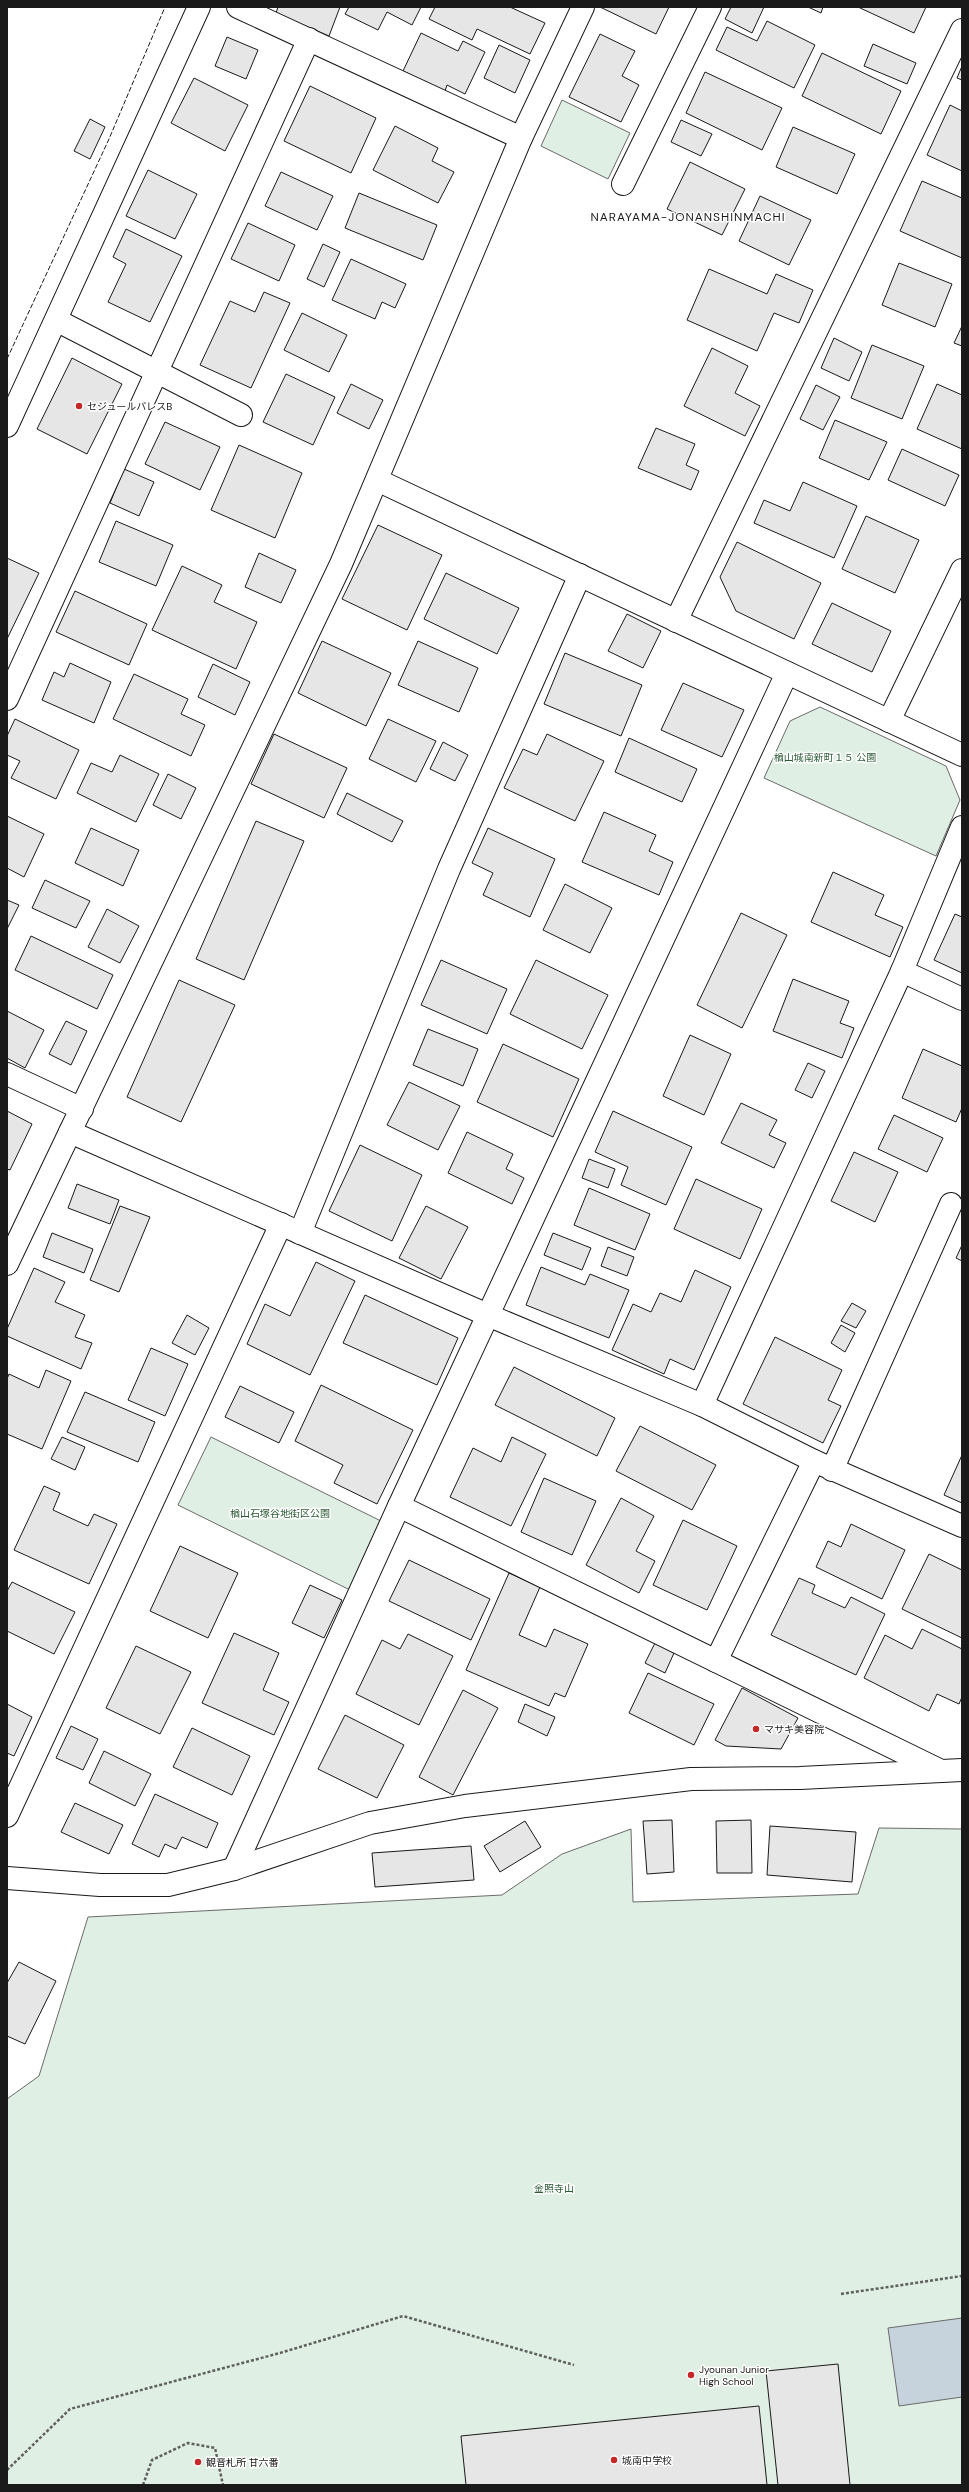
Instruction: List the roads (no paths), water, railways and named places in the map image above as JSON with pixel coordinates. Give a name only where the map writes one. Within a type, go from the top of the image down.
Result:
[{"type":"street","points":[[7,426],[199,7]]},
{"type":"street","points":[[238,7],[521,138]]},
{"type":"street","points":[[7,1264],[341,564],[521,138],[583,7]]},
{"type":"street","points":[[623,184],[710,7]]},
{"type":"street","points":[[676,621],[962,30]]},
{"type":"street","points":[[7,699],[309,39]]},
{"type":"street","points":[[56,320],[156,373],[241,415]]},
{"type":"street","points":[[377,480],[962,755]]},
{"type":"street","points":[[889,721],[962,570]]},
{"type":"street","points":[[7,1816],[290,1228],[580,575]]},
{"type":"street","points":[[234,1869],[399,1506],[490,1316],[787,673]]},
{"type":"street","points":[[702,1405],[902,971],[962,827]]},
{"type":"street","points":[[902,971],[962,999]]},
{"type":"street","points":[[7,1074],[82,1109]]},
{"type":"street","points":[[70,1132],[490,1316],[702,1405],[823,1466],[962,1526]]},
{"type":"street","points":[[716,1661],[823,1466],[951,1204]]},
{"type":"street","points":[[399,1506],[716,1661],[953,1772]]},
{"type":"street","points":[[7,1878],[100,1885],[168,1884],[234,1869],[370,1823],[465,1806],[691,1779],[953,1772]]},
{"type":"place","name":"セジュールパレスB","points":[[79,406]]},
{"type":"place","name":"マサキ美容院","points":[[756,1729]]},
{"type":"place","name":"Jyounan Junior High School","points":[[691,2375]]},
{"type":"place","name":"城南中学校","points":[[614,2460]]},
{"type":"place","name":"観音札所 甘六番","points":[[198,2462]]},
{"type":"district","name":"NARAYAMA-JONANSHINMACHI","points":[[688,217]]},
{"type":"park label","name":"楢山城南新町１５ 公園","points":[[825,757]]},
{"type":"park label","name":"楢山石塚谷地街区公園","points":[[280,1513]]},
{"type":"park label","name":"金照寺山","points":[[554,2188]]}]
